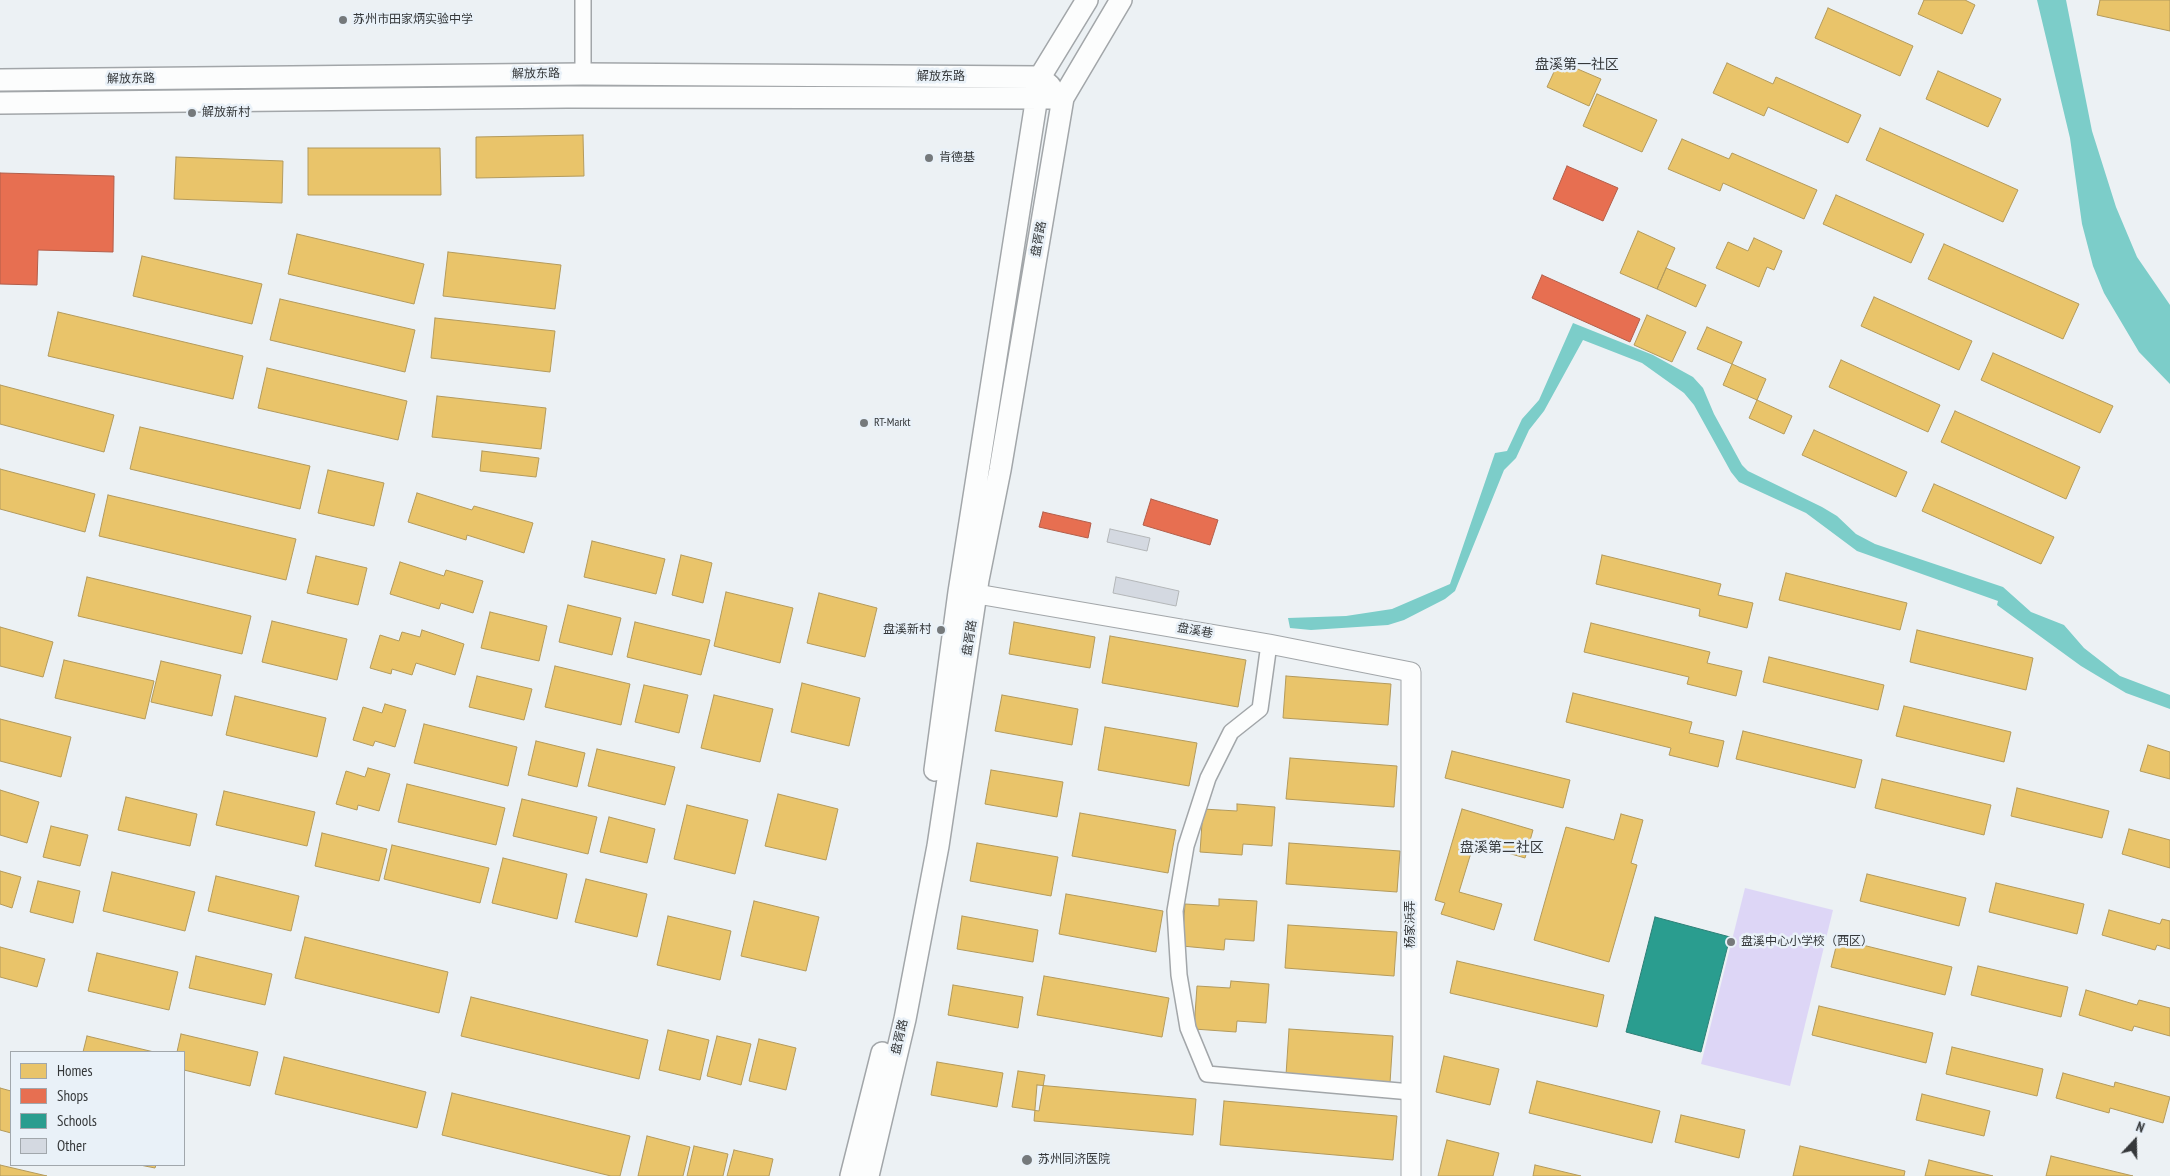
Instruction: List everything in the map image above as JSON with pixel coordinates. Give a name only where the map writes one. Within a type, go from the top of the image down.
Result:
[{"type":"main road","name":"盘胥路","points":[[851,1176],[891,1014],[926,840],[959,592],[1040,77],[1087,0]]},
{"type":"main road","name":"盘胥路","points":[[868,1176],[905,1019],[938,846],[978,580],[1002,460],[1063,98],[1121,0]]},
{"type":"main road","name":"解放东路","points":[[0,80],[584,74],[1040,77]]},
{"type":"main road","points":[[1040,77],[1063,98]]},
{"type":"main road","name":"解放东路","points":[[0,103],[568,97],[1037,99]]},
{"type":"main road","points":[[1037,99],[1063,98]]},
{"type":"street","points":[[583,0],[584,74]]},
{"type":"street","name":"盘溪巷","points":[[977,594],[1269,644],[1411,672]]},
{"type":"street","points":[[1269,644],[1260,709],[1231,732],[1208,778],[1186,846],[1175,911],[1179,975],[1188,1028],[1207,1074],[1411,1092]]},
{"type":"street","name":"杨家浜弄","points":[[1411,672],[1411,1176]]},
{"type":"shaded area","points":[[1745,888],[1833,910],[1790,1086],[1701,1064]]},
{"type":"water","points":[[2037,0],[2066,0],[2092,131],[2116,207],[2137,257],[2170,305],[2170,384],[2139,352],[2104,293],[2093,266],[2082,224],[2070,138]]},
{"type":"water","points":[[1573,323],[1653,355],[1693,377],[1703,388],[1714,414],[1742,465],[1748,471],[1822,507],[1837,516],[1856,534],[1875,544],[2003,587],[2031,612],[2064,625],[2084,648],[2120,676],[2170,695],[2170,709],[2126,693],[2081,666],[1997,605],[1998,601],[1857,551],[1806,513],[1739,482],[1731,472],[1694,405],[1684,393],[1642,363],[1583,340],[1544,411],[1529,430],[1516,458],[1504,470],[1455,591],[1445,599],[1404,620],[1388,625],[1311,630],[1290,628],[1288,618],[1346,616],[1392,609],[1450,584],[1495,453],[1507,451],[1522,419],[1539,400]]},
{"type":"building: Homes","points":[[1924,0],[1965,0],[1975,5],[1962,34],[1918,14]]},
{"type":"building: Homes","points":[[2100,0],[2170,0],[2170,31],[2097,15]]},
{"type":"building: Homes","points":[[1828,8],[1913,46],[1900,76],[1815,38]]},
{"type":"building: Homes","points":[[1559,61],[1601,79],[1589,106],[1547,87]]},
{"type":"building: Homes","points":[[1727,63],[1773,84],[1776,77],[1861,115],[1848,143],[1768,107],[1764,116],[1713,93]]},
{"type":"building: Homes","points":[[1938,71],[2001,99],[1988,127],[1926,99]]},
{"type":"building: Homes","points":[[1597,94],[1657,120],[1642,152],[1583,126]]},
{"type":"building: Homes","points":[[1880,128],[2018,190],[2003,222],[1866,160]]},
{"type":"building: Homes","points":[[583,135],[584,176],[476,178],[476,137]]},
{"type":"building: Homes","points":[[1682,139],[1729,159],[1732,153],[1817,190],[1804,219],[1723,183],[1720,191],[1668,169]]},
{"type":"building: Homes","points":[[308,148],[440,148],[441,195],[308,195]]},
{"type":"building: Homes","points":[[176,157],[283,161],[282,203],[174,199]]},
{"type":"building: Homes","points":[[1836,195],[1924,234],[1911,263],[1823,224]]},
{"type":"building: Homes","points":[[1638,231],[1675,248],[1657,289],[1620,273]]},
{"type":"building: Homes","points":[[297,234],[424,264],[414,304],[288,274]]},
{"type":"building: Homes","points":[[1754,238],[1782,251],[1774,270],[1767,267],[1759,287],[1716,268],[1728,242],[1748,251]]},
{"type":"building: Homes","points":[[1944,244],[2079,304],[2063,339],[1928,279]]},
{"type":"building: Homes","points":[[448,252],[561,265],[555,309],[443,296]]},
{"type":"building: Homes","points":[[142,256],[262,284],[252,324],[133,296]]},
{"type":"building: Homes","points":[[1666,268],[1706,285],[1696,307],[1657,289]]},
{"type":"building: Homes","points":[[1874,297],[1972,341],[1959,370],[1861,326]]},
{"type":"building: Homes","points":[[280,299],[415,330],[405,372],[270,340]]},
{"type":"building: Homes","points":[[58,312],[243,356],[233,399],[48,356]]},
{"type":"building: Homes","points":[[1647,315],[1686,332],[1672,362],[1634,345]]},
{"type":"building: Homes","points":[[435,318],[555,331],[550,372],[431,358]]},
{"type":"building: Homes","points":[[1707,327],[1742,342],[1732,364],[1697,349]]},
{"type":"building: Homes","points":[[1993,353],[2113,406],[2100,433],[1981,380]]},
{"type":"building: Homes","points":[[1841,360],[1940,405],[1928,432],[1829,387]]},
{"type":"building: Homes","points":[[1732,364],[1766,379],[1757,400],[1723,385]]},
{"type":"building: Homes","points":[[267,368],[407,401],[398,440],[258,408]]},
{"type":"building: Homes","points":[[0,385],[114,415],[104,452],[0,424]]},
{"type":"building: Homes","points":[[437,396],[546,408],[541,449],[432,437]]},
{"type":"building: Homes","points":[[1757,400],[1792,416],[1784,434],[1749,418]]},
{"type":"building: Homes","points":[[1955,411],[2080,467],[2066,499],[1941,442]]},
{"type":"building: Homes","points":[[140,427],[310,466],[300,509],[130,469]]},
{"type":"building: Homes","points":[[1814,430],[1907,472],[1896,497],[1802,455]]},
{"type":"building: Homes","points":[[482,451],[539,458],[536,477],[480,471]]},
{"type":"building: Homes","points":[[0,469],[95,494],[85,532],[0,509]]},
{"type":"building: Homes","points":[[328,470],[384,483],[374,526],[318,513]]},
{"type":"building: Homes","points":[[1934,484],[2054,537],[2041,564],[1922,511]]},
{"type":"building: Homes","points":[[417,493],[472,510],[474,506],[533,523],[524,553],[467,535],[466,540],[408,522]]},
{"type":"building: Homes","points":[[108,495],[296,539],[286,580],[99,536]]},
{"type":"building: Homes","points":[[592,541],[665,559],[656,594],[584,577]]},
{"type":"building: Homes","points":[[681,555],[712,563],[703,603],[672,595]]},
{"type":"building: Homes","points":[[1602,555],[1721,584],[1718,595],[1753,603],[1747,628],[1699,616],[1700,609],[1596,584]]},
{"type":"building: Homes","points":[[316,556],[367,568],[358,605],[307,593]]},
{"type":"building: Homes","points":[[400,562],[444,576],[446,570],[483,581],[473,613],[441,603],[439,609],[390,594]]},
{"type":"building: Homes","points":[[1786,573],[1907,603],[1900,630],[1779,600]]},
{"type":"building: Homes","points":[[87,577],[251,616],[242,654],[78,616]]},
{"type":"building: Homes","points":[[726,592],[793,608],[780,663],[714,646]]},
{"type":"building: Homes","points":[[819,593],[877,608],[865,657],[807,643]]},
{"type":"building: Homes","points":[[568,605],[621,618],[612,655],[559,642]]},
{"type":"building: Homes","points":[[490,612],[547,626],[539,661],[481,648]]},
{"type":"building: Homes","points":[[272,621],[347,639],[337,680],[262,662]]},
{"type":"building: Homes","points":[[635,622],[710,640],[701,675],[627,657]]},
{"type":"building: Homes","points":[[1014,622],[1095,637],[1090,668],[1009,654]]},
{"type":"building: Homes","points":[[1591,623],[1710,652],[1707,663],[1742,671],[1736,696],[1687,684],[1689,677],[1584,652]]},
{"type":"building: Homes","points":[[0,627],[53,642],[43,677],[0,666]]},
{"type":"building: Homes","points":[[422,630],[464,644],[455,675],[416,663],[412,675],[392,669],[391,674],[370,668],[380,635],[399,641],[402,632],[420,637]]},
{"type":"building: Homes","points":[[1917,630],[2033,658],[2026,690],[1910,662]]},
{"type":"building: Homes","points":[[1110,636],[1246,660],[1238,707],[1102,683]]},
{"type":"building: Homes","points":[[1769,657],[1884,685],[1878,710],[1763,682]]},
{"type":"building: Homes","points":[[64,660],[154,681],[145,719],[55,698]]},
{"type":"building: Homes","points":[[161,661],[221,675],[212,716],[151,702]]},
{"type":"building: Homes","points":[[555,666],[630,684],[621,725],[545,707]]},
{"type":"building: Homes","points":[[477,676],[532,689],[524,720],[469,707]]},
{"type":"building: Homes","points":[[1286,676],[1391,684],[1388,725],[1283,718]]},
{"type":"building: Homes","points":[[802,683],[860,698],[849,746],[791,732]]},
{"type":"building: Homes","points":[[644,685],[688,695],[679,733],[635,722]]},
{"type":"building: Homes","points":[[1573,693],[1692,722],[1689,733],[1724,741],[1718,767],[1669,755],[1671,748],[1566,722]]},
{"type":"building: Homes","points":[[714,695],[773,709],[760,762],[701,748]]},
{"type":"building: Homes","points":[[1002,695],[1078,709],[1072,745],[995,731]]},
{"type":"building: Homes","points":[[235,696],[326,718],[317,757],[226,735]]},
{"type":"building: Homes","points":[[385,704],[406,710],[395,747],[375,741],[373,746],[353,740],[363,707],[382,713]]},
{"type":"building: Homes","points":[[1904,706],[2011,732],[2004,762],[1896,736]]},
{"type":"building: Homes","points":[[0,719],[71,737],[61,777],[0,761]]},
{"type":"building: Homes","points":[[424,724],[517,747],[508,786],[414,763]]},
{"type":"building: Homes","points":[[1105,727],[1197,743],[1189,786],[1098,770]]},
{"type":"building: Homes","points":[[1743,731],[1862,760],[1855,788],[1736,759]]},
{"type":"building: Homes","points":[[536,741],[585,753],[577,787],[528,775]]},
{"type":"building: Homes","points":[[2148,745],[2170,752],[2170,779],[2140,771]]},
{"type":"building: Homes","points":[[597,749],[675,767],[665,805],[588,786]]},
{"type":"building: Homes","points":[[1452,751],[1570,780],[1563,808],[1445,778]]},
{"type":"building: Homes","points":[[1290,758],[1397,766],[1394,807],[1286,799]]},
{"type":"building: Homes","points":[[368,768],[390,774],[379,811],[358,805],[357,810],[336,804],[346,771],[365,777]]},
{"type":"building: Homes","points":[[991,770],[1063,782],[1057,817],[985,804]]},
{"type":"building: Homes","points":[[1882,779],[1991,805],[1984,835],[1875,808]]},
{"type":"building: Homes","points":[[407,784],[505,808],[496,845],[398,822]]},
{"type":"building: Homes","points":[[2017,788],[2109,811],[2102,838],[2011,816]]},
{"type":"building: Homes","points":[[0,790],[39,802],[27,843],[0,835]]},
{"type":"building: Homes","points":[[224,791],[315,812],[307,846],[216,825]]},
{"type":"building: Homes","points":[[778,794],[838,809],[826,860],[765,846]]},
{"type":"building: Homes","points":[[126,797],[197,814],[190,846],[118,830]]},
{"type":"building: Homes","points":[[522,799],[597,817],[588,854],[513,836]]},
{"type":"building: Homes","points":[[1237,804],[1275,807],[1272,846],[1243,844],[1242,855],[1200,852],[1203,809],[1237,811]]},
{"type":"building: Homes","points":[[687,805],[748,820],[735,874],[674,859]]},
{"type":"building: Homes","points":[[1462,809],[1533,830],[1525,858],[1474,843],[1459,892],[1502,904],[1494,930],[1441,914],[1445,903],[1435,900]]},
{"type":"building: Homes","points":[[1080,813],[1176,830],[1168,873],[1072,856]]},
{"type":"building: Homes","points":[[1621,814],[1643,820],[1631,863],[1637,865],[1609,962],[1534,940],[1566,827],[1614,840]]},
{"type":"building: Homes","points":[[609,817],[655,829],[647,863],[600,852]]},
{"type":"building: Homes","points":[[51,826],[88,835],[80,866],[43,857]]},
{"type":"building: Homes","points":[[2129,829],[2170,840],[2170,868],[2122,854]]},
{"type":"building: Homes","points":[[322,833],[387,849],[379,881],[315,866]]},
{"type":"building: Homes","points":[[977,843],[1058,857],[1051,896],[970,881]]},
{"type":"building: Homes","points":[[1289,843],[1400,851],[1397,892],[1286,884]]},
{"type":"building: Homes","points":[[392,845],[489,868],[480,903],[384,879]]},
{"type":"building: Homes","points":[[503,858],[567,874],[557,919],[492,903]]},
{"type":"building: Homes","points":[[0,871],[21,877],[12,908],[0,904]]},
{"type":"building: Homes","points":[[112,872],[195,892],[185,931],[103,911]]},
{"type":"building: Homes","points":[[1867,874],[1966,898],[1959,926],[1860,901]]},
{"type":"building: Homes","points":[[216,876],[299,896],[291,931],[208,911]]},
{"type":"building: Homes","points":[[586,879],[647,894],[637,937],[575,922]]},
{"type":"building: Homes","points":[[38,881],[80,891],[73,923],[30,912]]},
{"type":"building: Homes","points":[[1996,883],[2084,904],[2077,934],[1989,912]]},
{"type":"building: Homes","points":[[1066,894],[1163,911],[1156,952],[1059,934]]},
{"type":"building: Homes","points":[[1219,899],[1257,901],[1254,941],[1225,939],[1224,950],[1182,946],[1185,904],[1219,906]]},
{"type":"building: Homes","points":[[754,901],[819,917],[806,971],[741,956]]},
{"type":"building: Homes","points":[[2109,910],[2160,924],[2162,919],[2170,921],[2170,949],[2157,945],[2155,950],[2102,935]]},
{"type":"building: Homes","points":[[668,916],[731,931],[720,980],[657,965]]},
{"type":"building: Homes","points":[[962,916],[1038,930],[1033,962],[957,949]]},
{"type":"building: Homes","points":[[1288,925],[1397,932],[1394,976],[1285,968]]},
{"type":"building: Homes","points":[[305,937],[448,972],[439,1013],[295,978]]},
{"type":"building: Homes","points":[[1838,939],[1952,967],[1945,995],[1831,967]]},
{"type":"building: Homes","points":[[0,947],[45,959],[37,987],[0,977]]},
{"type":"building: Homes","points":[[97,953],[178,972],[169,1010],[88,991]]},
{"type":"building: Homes","points":[[196,956],[272,974],[265,1005],[189,988]]},
{"type":"building: Homes","points":[[1457,961],[1604,995],[1597,1027],[1450,993]]},
{"type":"building: Homes","points":[[1978,966],[2068,987],[2061,1017],[1971,995]]},
{"type":"building: Homes","points":[[1044,976],[1169,998],[1162,1037],[1037,1015]]},
{"type":"building: Homes","points":[[1231,981],[1269,984],[1266,1023],[1237,1021],[1236,1032],[1194,1029],[1197,986],[1230,988]]},
{"type":"building: Homes","points":[[953,985],[1023,997],[1018,1028],[948,1015]]},
{"type":"building: Homes","points":[[2086,990],[2137,1005],[2139,1000],[2170,1008],[2170,1036],[2134,1026],[2132,1031],[2079,1015]]},
{"type":"building: Homes","points":[[471,997],[648,1040],[639,1079],[461,1036]]},
{"type":"building: Homes","points":[[1819,1006],[1933,1033],[1926,1063],[1812,1035]]},
{"type":"building: Homes","points":[[1289,1029],[1393,1036],[1390,1083],[1286,1075]]},
{"type":"building: Homes","points":[[668,1030],[709,1040],[700,1080],[659,1070]]},
{"type":"building: Homes","points":[[181,1034],[258,1052],[250,1086],[185,1070],[185,1051],[177,1051]]},
{"type":"building: Homes","points":[[87,1036],[150,1051],[83,1051]]},
{"type":"building: Homes","points":[[717,1036],[751,1044],[741,1085],[707,1076]]},
{"type":"building: Homes","points":[[759,1039],[796,1048],[786,1090],[749,1081]]},
{"type":"building: Homes","points":[[1952,1047],[2043,1069],[2037,1096],[1946,1074]]},
{"type":"building: Homes","points":[[1444,1056],[1499,1069],[1490,1105],[1436,1092]]},
{"type":"building: Homes","points":[[284,1057],[426,1092],[417,1128],[275,1094]]},
{"type":"building: Homes","points":[[937,1062],[1003,1073],[997,1107],[931,1095]]},
{"type":"building: Homes","points":[[1018,1071],[1045,1075],[1039,1111],[1012,1107]]},
{"type":"building: Homes","points":[[2063,1073],[2114,1087],[2115,1082],[2170,1097],[2163,1123],[2110,1108],[2109,1113],[2056,1098]]},
{"type":"building: Homes","points":[[1537,1081],[1660,1111],[1652,1143],[1529,1113]]},
{"type":"building: Homes","points":[[1037,1085],[1196,1099],[1193,1135],[1034,1121]]},
{"type":"building: Homes","points":[[0,1088],[10,1091],[10,1133],[0,1130]]},
{"type":"building: Homes","points":[[452,1093],[630,1136],[620,1176],[611,1176],[442,1135]]},
{"type":"building: Homes","points":[[1922,1094],[1990,1111],[1984,1136],[1916,1120]]},
{"type":"building: Homes","points":[[1224,1101],[1397,1116],[1393,1160],[1220,1145]]},
{"type":"building: Homes","points":[[1681,1115],[1745,1130],[1739,1158],[1675,1142]]},
{"type":"building: Homes","points":[[647,1136],[690,1147],[683,1176],[638,1176]]},
{"type":"building: Homes","points":[[1447,1140],[1499,1153],[1493,1176],[1438,1176]]},
{"type":"building: Homes","points":[[694,1146],[728,1154],[723,1176],[687,1176]]},
{"type":"building: Homes","points":[[1800,1146],[1905,1171],[1904,1176],[1793,1176]]},
{"type":"building: Homes","points":[[734,1150],[773,1159],[769,1176],[727,1176]]},
{"type":"building: Homes","points":[[2051,1156],[2133,1176],[2046,1176]]},
{"type":"building: Homes","points":[[1929,1160],[1993,1176],[1925,1176]]},
{"type":"building: Homes","points":[[0,1165],[47,1176],[0,1176]]},
{"type":"building: Homes","points":[[1535,1165],[1581,1176],[1533,1176]]},
{"type":"building: Shops","points":[[1567,166],[1618,188],[1603,221],[1553,199]]},
{"type":"building: Shops","points":[[0,173],[114,176],[113,252],[38,250],[37,285],[0,284]]},
{"type":"building: Shops","points":[[1542,275],[1640,319],[1630,342],[1532,298]]},
{"type":"building: Shops","points":[[1151,499],[1218,520],[1210,545],[1143,525]]},
{"type":"building: Shops","points":[[1043,512],[1091,523],[1088,538],[1039,527]]},
{"type":"building: Schools","points":[[1655,917],[1730,937],[1701,1052],[1626,1032]]},
{"type":"building: Other","points":[[1110,529],[1150,538],[1147,551],[1107,542]]},
{"type":"building: Other","points":[[1116,577],[1179,591],[1176,606],[1113,593]]},
{"type":"place","name":"苏州市田家炳实验中学","points":[[343,20]]},
{"type":"place","name":"解放新村","points":[[192,113]]},
{"type":"place","name":"肯德基","points":[[929,158]]},
{"type":"place","name":"RT-Markt","points":[[864,423]]},
{"type":"place","name":"盘溪新村","points":[[941,630]]},
{"type":"place","name":"盘溪中心小学校（西区）","points":[[1731,942]]},
{"type":"place","name":"苏州同济医院","points":[[1027,1160]]},
{"type":"district","name":"盘溪第一社区","points":[[1577,65]]},
{"type":"district","name":"盘溪第二社区","points":[[1502,848]]}]
